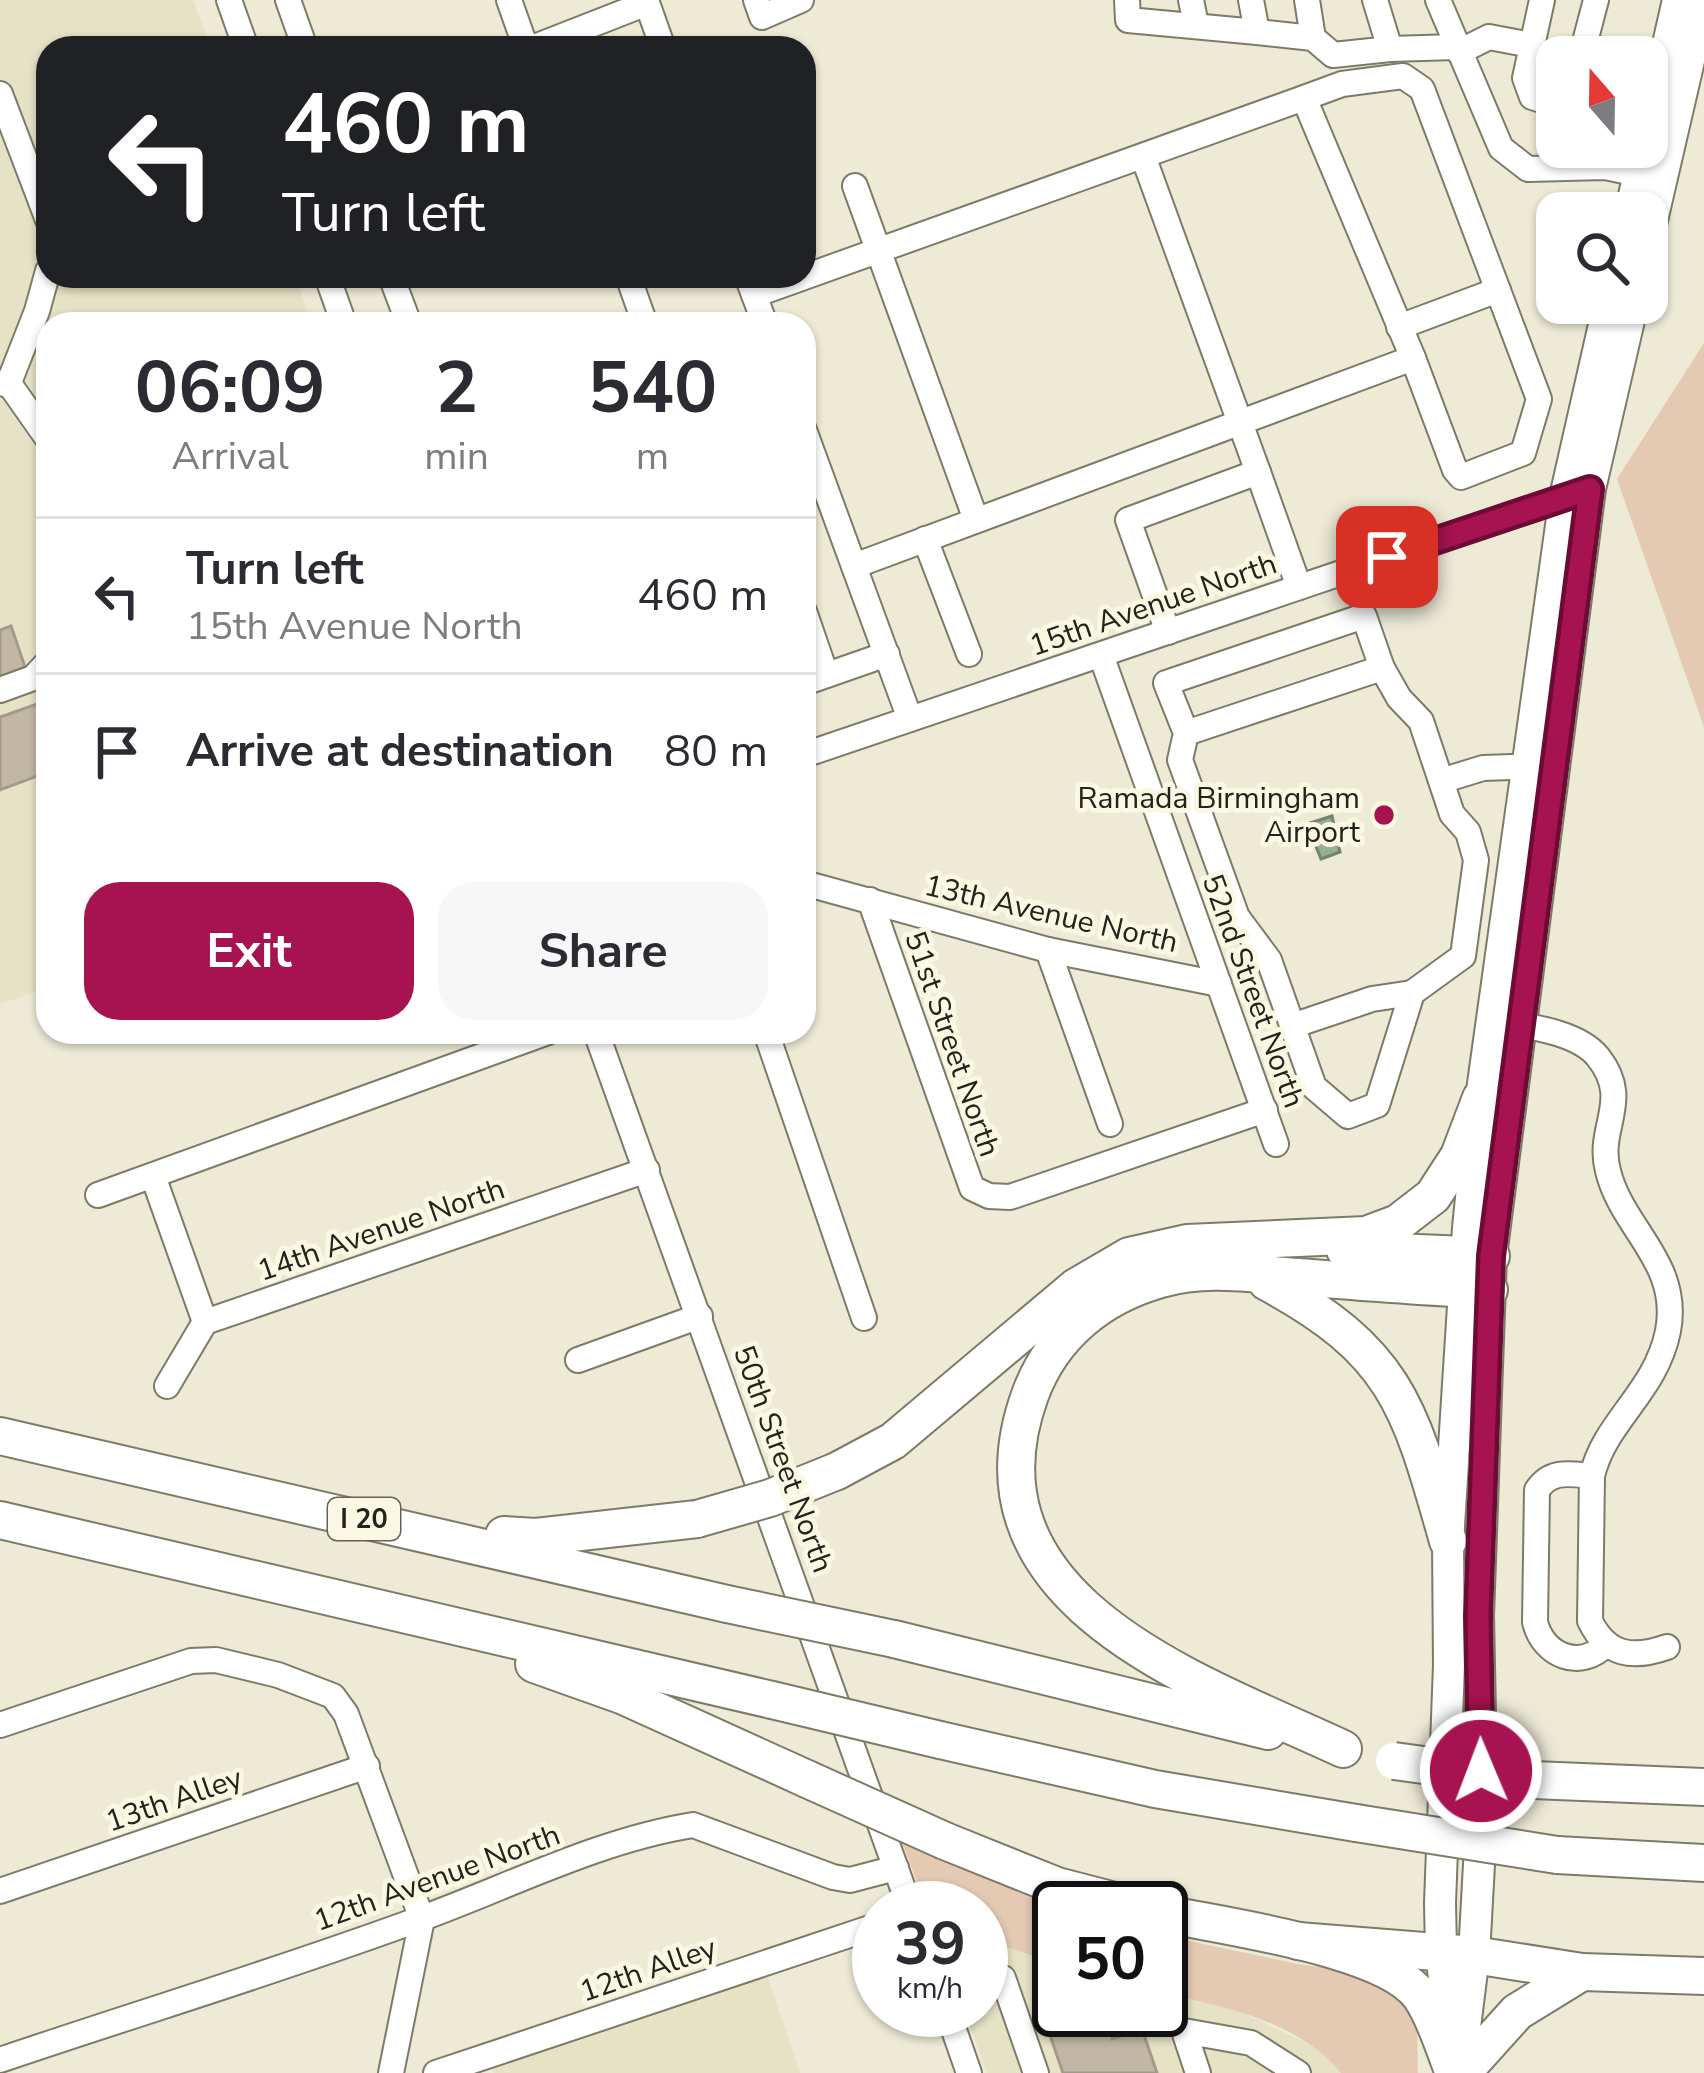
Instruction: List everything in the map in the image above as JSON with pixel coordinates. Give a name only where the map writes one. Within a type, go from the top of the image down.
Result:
[{"type":"highway","points":[[413,1530],[536,1537],[697,1520],[837,1472],[893,1441],[1076,1286],[1129,1256],[1187,1243],[1366,1235],[1398,1223],[1433,1196],[1460,1156],[1480,1098]]},
{"type":"highway","points":[[1187,1243],[1478,1273]]},
{"type":"highway","points":[[1343,1750],[1155,1661],[1102,1626],[1060,1584],[1028,1525],[1019,1491],[1022,1416],[1037,1374],[1073,1327],[1120,1294],[1163,1278],[1198,1272],[1478,1273]]},
{"type":"highway","points":[[1253,1274],[1309,1304],[1379,1366],[1419,1438],[1448,1541]]},
{"type":"highway","name":"I 20","points":[[0,1436],[894,1639],[1394,1761],[1533,1780],[1704,1787]]},
{"type":"highway","points":[[0,1520],[1155,1789],[1557,1856],[1704,1863]]},
{"type":"highway","points":[[350,1600],[624,1696],[945,1841],[1045,1881]]},
{"type":"highway","points":[[1188,1919],[1298,1941],[1367,1961],[1406,1981],[1421,1996],[1458,2073],[1516,2012],[1582,1972]]},
{"type":"highway","points":[[1298,1941],[1457,1954],[1582,1972],[1704,1976]]},
{"type":"main road","points":[[1668,44],[1678,0]]},
{"type":"main road","points":[[1668,114],[1699,33],[1703,0]]},
{"type":"main road","points":[[1458,2073],[1448,1541],[1506,1023],[1577,493],[1606,324]]},
{"type":"main road","points":[[1577,493],[1627,324]]},
{"type":"main road","points":[[1457,1954],[1482,1810],[1480,1098],[1506,1023]]},
{"type":"street","points":[[230,0],[242,36]]},
{"type":"street","points":[[288,0],[301,36]]},
{"type":"street","points":[[508,0],[524,36]]},
{"type":"street","points":[[756,0],[762,16],[801,0]]},
{"type":"street","points":[[1127,0],[1128,20],[1193,13],[1258,32],[1313,38],[1334,55],[1390,49],[1458,50],[1490,37],[1531,45]]},
{"type":"street","points":[[1251,0],[1258,32]]},
{"type":"street","points":[[1307,0],[1313,38]]},
{"type":"street","points":[[1376,0],[1390,49]]},
{"type":"street","points":[[1438,0],[1501,148],[1528,169],[1536,167]]},
{"type":"street","points":[[1536,98],[1525,78],[1542,0]]},
{"type":"street","points":[[1587,36],[1596,0]]},
{"type":"street","points":[[560,36],[646,2],[659,36]]},
{"type":"street","points":[[816,268],[879,250],[1342,84],[1403,76],[1421,89],[1539,399],[1523,453],[1461,477],[1304,98]]},
{"type":"street","points":[[0,94],[36,188]]},
{"type":"street","points":[[1143,156],[1298,587]]},
{"type":"street","points":[[855,186],[976,520]]},
{"type":"street","points":[[1400,327],[1498,290]]},
{"type":"street","points":[[36,313],[8,396],[36,426]]},
{"type":"street","points":[[854,566],[1413,358]]},
{"type":"street","points":[[816,463],[910,719]]},
{"type":"street","points":[[1168,632],[1128,520],[1258,472]]},
{"type":"street","name":"15th Avenue North","points":[[816,751],[1577,493]]},
{"type":"street","points":[[925,539],[969,655]]},
{"type":"street","points":[[1292,1026],[1372,999],[1412,993],[1463,956],[1476,860],[1468,832],[1452,814],[1420,721],[1399,698],[1382,668],[1364,616],[1166,683],[1186,733],[1180,760],[1237,917],[1269,960],[1292,1026],[1314,1087],[1348,1116],[1377,1105],[1412,993]]},
{"type":"street","points":[[816,679],[887,654]]},
{"type":"street","name":"52nd Street North","points":[[1101,655],[1276,1144]]},
{"type":"street","points":[[1186,733],[1382,668]]},
{"type":"street","points":[[0,690],[36,675]]},
{"type":"street","points":[[1441,781],[1483,768],[1540,766]]},
{"type":"street","name":"13th Avenue North","points":[[816,886],[1048,950],[1219,984]]},
{"type":"street","name":"51st Street North","points":[[870,900],[972,1188],[989,1196],[1010,1196],[1264,1110]]},
{"type":"street","points":[[1048,950],[1109,1124]]},
{"type":"street","points":[[1506,1023],[1581,1044],[1597,1056],[1612,1079],[1615,1100],[1606,1138],[1606,1168],[1615,1192],[1653,1249],[1666,1289],[1670,1323],[1660,1358],[1640,1397],[1606,1440],[1592,1476],[1591,1621],[1606,1644],[1633,1656],[1667,1647]]},
{"type":"street","points":[[98,1196],[515,1044]]},
{"type":"street","name":"50th Street North","points":[[600,1044],[901,1881]]},
{"type":"street","points":[[770,1044],[864,1318]]},
{"type":"street","name":"14th Avenue North","points":[[205,1322],[647,1170]]},
{"type":"street","points":[[153,1176],[205,1322],[167,1386]]},
{"type":"street","points":[[578,1360],[700,1316]]},
{"type":"street","points":[[1592,1476],[1550,1475],[1537,1490],[1535,1622],[1540,1637],[1564,1658],[1591,1657],[1606,1644]]},
{"type":"street","points":[[0,1725],[191,1660],[237,1665],[333,1696],[368,1766],[422,1918],[391,2073]]},
{"type":"street","name":"13th Alley","points":[[0,1891],[368,1766]]},
{"type":"street","name":"12th Avenue North","points":[[0,2060],[422,1918],[613,1845],[692,1825],[833,1877],[850,1880],[896,1868]]},
{"type":"street","name":"12th Alley","points":[[436,2073],[852,1933]]},
{"type":"street","points":[[1008,1992],[1036,2073]]},
{"type":"street","points":[[1198,2073],[1184,2031],[1250,2042],[1298,2073]]},
{"type":"street","points":[[956,2037],[969,2073]]},
{"type":"shaded area","points":[[0,0],[193,0],[206,36],[36,36],[36,288],[299,288],[308,312],[36,312],[36,992],[0,1004]]},
{"type":"shaded area","points":[[1704,343],[1704,727],[1617,479]]},
{"type":"shaded area","points":[[1332,816],[1340,852],[1321,859],[1307,824]]},
{"type":"shaded area","points":[[899,1835],[1032,1890],[1032,1956],[1008,1947],[1008,1881],[917,1881]]},
{"type":"shaded area","points":[[1188,1941],[1303,1965],[1367,1972],[1409,2010],[1417,2029],[1418,2073],[1341,2073],[1303,2040],[1234,2010],[1188,1999]]},
{"type":"shaded area","points":[[1008,1947],[1032,1956],[1032,2037],[1188,2037],[1188,1999],[1236,2010],[1315,2047],[1341,2073],[987,2073],[974,2037],[1008,2037]]},
{"type":"shaded area","points":[[765,1969],[800,2073],[494,2073],[490,2062]]},
{"type":"building","points":[[11,626],[25,667],[0,677],[0,630]]},
{"type":"building","points":[[36,704],[36,776],[0,790],[0,717]]},
{"type":"building","points":[[1051,2037],[1145,2037],[1157,2073],[1063,2073]]},
{"type":"place","name":"Ramada Birmingham Airport","points":[[1384,815]]},
{"type":"route","points":[[1387,557],[1590,489],[1491,1256],[1478,1616],[1481,1771]]}]
